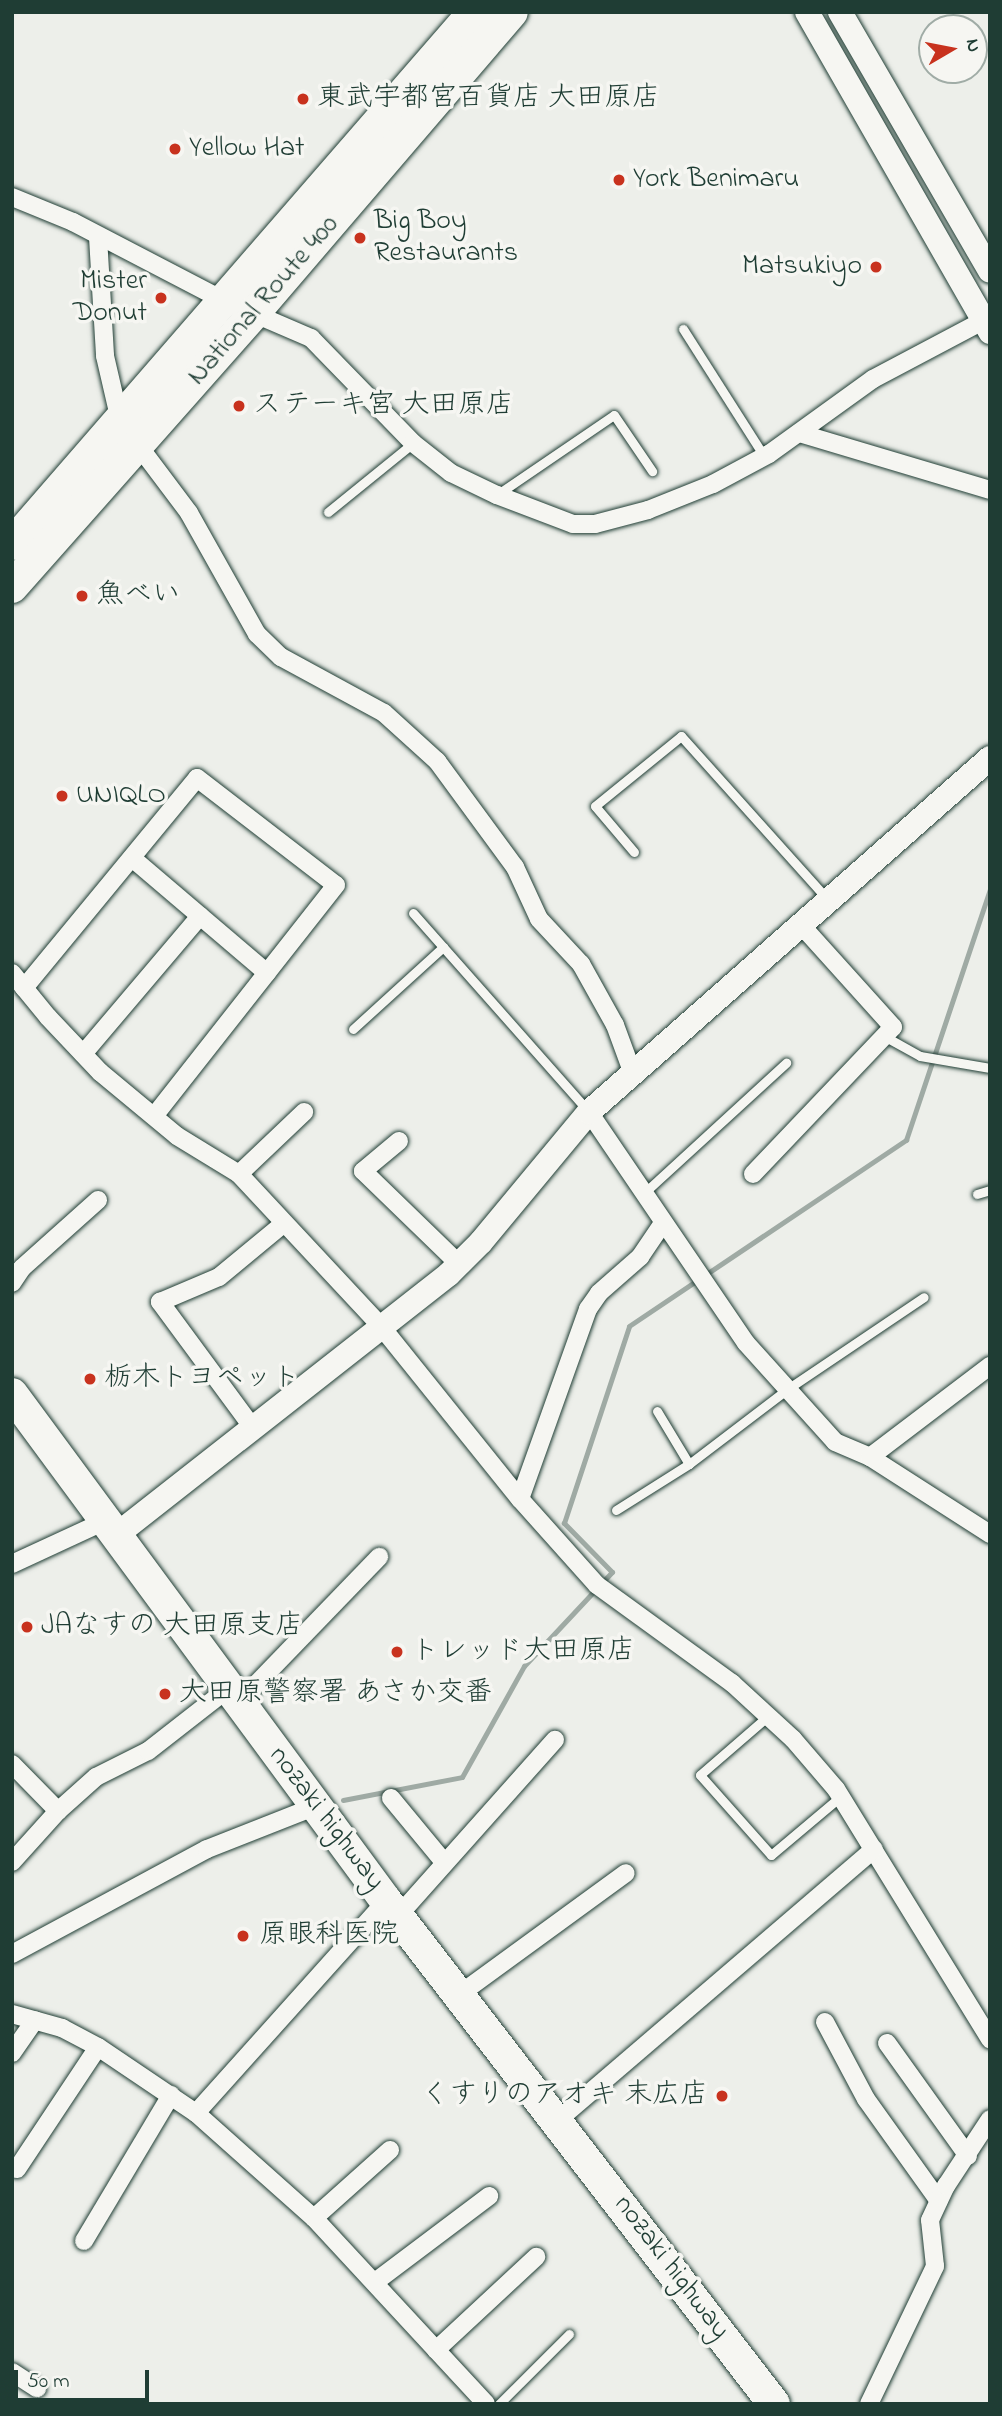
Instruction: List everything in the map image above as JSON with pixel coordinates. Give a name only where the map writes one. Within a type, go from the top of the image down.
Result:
[{"type":"highway","name":"National Route 400","points":[[12,587],[225,301],[474,12]]},
{"type":"highway","name":"National Route 400","points":[[12,544],[254,313],[512,12]]},
{"type":"highway","name":"nozaki highway","points":[[13,1398],[392,1908],[558,2120],[774,2404]]},
{"type":"street","points":[[12,197],[72,222],[225,301],[311,338],[413,443],[451,473],[497,495],[573,524],[595,524],[659,506],[713,484],[764,456],[873,379],[988,323],[807,12]]},
{"type":"street","points":[[840,12],[990,271]]},
{"type":"street","points":[[98,237],[105,356],[129,432],[189,513],[257,634],[281,656],[384,713],[437,761],[515,867],[540,919],[581,964],[615,1025],[633,1074]]},
{"type":"street","points":[[799,433],[990,490]]},
{"type":"street","points":[[12,1564],[110,1529],[253,1428],[459,1264],[481,1242],[589,1112],[990,758]]},
{"type":"street","points":[[24,988],[197,779],[336,885],[154,1116]]},
{"type":"street","points":[[132,858],[267,972]]},
{"type":"street","points":[[83,1054],[200,916]]},
{"type":"street","points":[[753,1174],[893,1027],[801,925]]},
{"type":"street","points":[[12,973],[83,1054],[177,1136],[239,1174],[380,1325],[520,1499],[597,1585],[732,1683],[793,1739],[841,1796],[990,2039]]},
{"type":"street","points":[[239,1174],[304,1112]]},
{"type":"street","points":[[589,1112],[746,1343],[786,1391],[835,1442],[870,1457],[990,1534]]},
{"type":"street","points":[[398,1141],[363,1171],[459,1264]]},
{"type":"street","points":[[12,1283],[22,1268],[98,1200]]},
{"type":"street","points":[[520,1499],[588,1309],[599,1293],[639,1257],[663,1223]]},
{"type":"street","points":[[253,1428],[160,1302],[219,1277],[283,1224]]},
{"type":"street","points":[[870,1457],[990,1366]]},
{"type":"street","points":[[12,1862],[58,1811],[96,1777],[148,1751],[234,1695],[379,1557]]},
{"type":"street","points":[[197,2112],[392,1908],[444,1862],[555,1740]]},
{"type":"street","points":[[12,1764],[58,1811]]},
{"type":"street","points":[[391,1798],[444,1862]]},
{"type":"street","points":[[12,1954],[207,1849],[316,1806]]},
{"type":"street","points":[[558,2120],[874,1849]]},
{"type":"street","points":[[460,1994],[626,1873]]},
{"type":"street","points":[[12,2014],[62,2028],[98,2047],[197,2112],[314,2218],[486,2404]]},
{"type":"street","points":[[12,2053],[35,2020]]},
{"type":"street","points":[[825,2022],[866,2099],[939,2202]]},
{"type":"street","points":[[887,2043],[978,2151]]},
{"type":"street","points":[[17,2169],[98,2047]]},
{"type":"street","points":[[85,2241],[171,2095]]},
{"type":"street","points":[[869,2404],[935,2266],[930,2220],[939,2202],[978,2151],[990,2119]]},
{"type":"street","points":[[314,2218],[390,2150]]},
{"type":"street","points":[[375,2282],[489,2196]]},
{"type":"street","points":[[436,2350],[536,2257]]},
{"type":"street","points":[[12,2372],[37,2388]]},
{"type":"lane","points":[[683,329],[764,456]]},
{"type":"lane","points":[[497,495],[614,415],[652,471]]},
{"type":"lane","points":[[328,512],[413,443]]},
{"type":"lane","points":[[634,852],[595,806],[681,736],[829,901]]},
{"type":"lane","points":[[412,913],[589,1112]]},
{"type":"lane","points":[[353,1029],[443,947]]},
{"type":"lane","points":[[884,1035],[920,1056],[990,1068]]},
{"type":"lane","points":[[644,1194],[786,1063]]},
{"type":"lane","points":[[977,1194],[990,1190]]},
{"type":"lane","points":[[616,1510],[689,1464],[786,1391],[924,1297]]},
{"type":"lane","points":[[657,1412],[689,1464]]},
{"type":"lane","points":[[768,1716],[699,1776],[771,1855],[841,1796]]},
{"type":"lane","points":[[499,2404],[569,2334]]},
{"type":"waterway","points":[[343,1800],[462,1777],[524,1666],[612,1572],[564,1523],[629,1326],[906,1140],[990,889]]},
{"type":"place","name":"東武宇都宮百貨店 大田原店","points":[[303,99]]},
{"type":"place","name":"Yellow Hat","points":[[175,149]]},
{"type":"place","name":"York Benimaru","points":[[619,180]]},
{"type":"place","name":"Big Boy Restaurants","points":[[360,238]]},
{"type":"place","name":"Matsukiyo","points":[[876,267]]},
{"type":"place","name":"Mister Donut","points":[[161,298]]},
{"type":"place","name":"ステーキ宮 大田原店","points":[[239,406]]},
{"type":"place","name":"魚べい","points":[[82,596]]},
{"type":"place","name":"UNIQLO","points":[[62,796]]},
{"type":"place","name":"栃木トヨペット","points":[[90,1379]]},
{"type":"place","name":"JAなすの 大田原支店","points":[[27,1627]]},
{"type":"place","name":"トレッド大田原店","points":[[397,1652]]},
{"type":"place","name":"大田原警察署 あさか交番","points":[[165,1694]]},
{"type":"place","name":"原眼科医院","points":[[243,1936]]},
{"type":"place","name":"くすりのアオキ 末広店","points":[[722,2096]]}]
